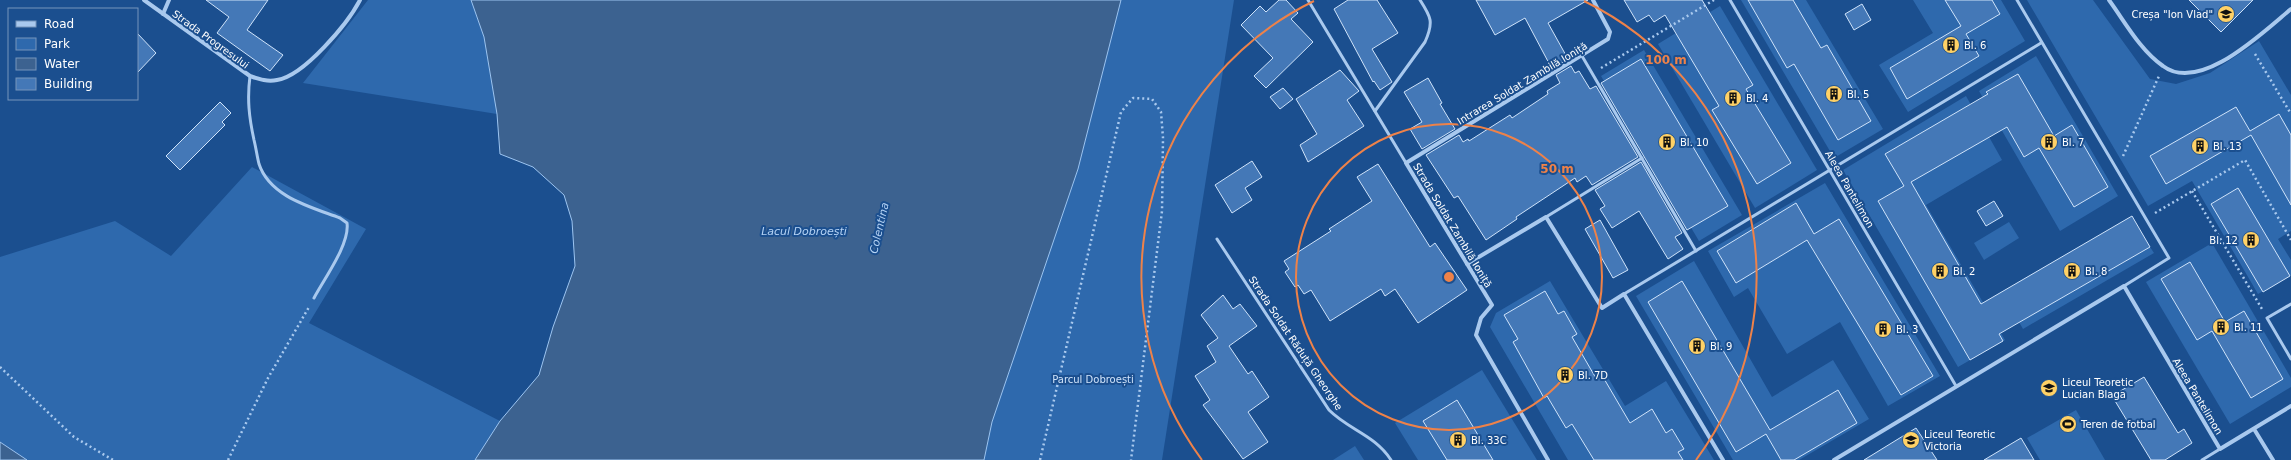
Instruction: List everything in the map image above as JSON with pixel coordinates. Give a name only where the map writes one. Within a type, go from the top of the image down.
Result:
[{"type":"street","name":"Strada Progresului","points":[[144,0],[250,76]]},
{"type":"street","points":[[163,14],[168,0]]},
{"type":"street","points":[[250,76],[266,81],[279,80],[292,73],[329,43],[342,28],[360,0]]},
{"type":"street","name":"Intrarea Soldat Zambilă Ioniță","points":[[1406,163],[1608,39],[1610,32],[1593,0]]},
{"type":"street","points":[[2109,0],[2145,50],[2163,67],[2174,72],[2196,73],[2208,69],[2249,44],[2291,9]]},
{"type":"street","name":"Strada Soldat Zambilă Ioniță","points":[[1406,163],[1492,305],[1481,318],[1476,335],[1548,460]]},
{"type":"street","points":[[1467,264],[1546,217],[1602,308],[1624,294],[1723,460]]},
{"type":"street","points":[[1834,460],[2124,286]]},
{"type":"street","name":"Aleea Pantelimon","points":[[2124,286],[2220,449],[2291,406]]},
{"type":"street","points":[[2254,429],[2274,460]]},
{"type":"lane","name":"Strada Soldat Zambilă Ioniță","points":[[1308,0],[1406,163]]},
{"type":"lane","points":[[1375,111],[1425,42],[1431,30],[1430,16],[1420,0]]},
{"type":"lane","name":"Aleea Pantelimon","points":[[1730,0],[1956,386]]},
{"type":"lane","points":[[2017,0],[2169,258],[2124,286]]},
{"type":"lane","points":[[1624,294],[2041,43]]},
{"type":"lane","points":[[1582,56],[1696,251]]},
{"type":"lane","points":[[250,76],[247,97],[248,112],[259,165],[268,181],[294,200],[340,218],[347,223],[348,232],[343,246],[314,298]]},
{"type":"lane","points":[[1546,217],[1642,158]]},
{"type":"lane","name":"Strada Soldat Răduță Gheorghe","points":[[1217,239],[1329,410],[1344,423],[1375,440],[1390,460]]},
{"type":"lane","points":[[2291,304],[2268,318],[2291,359]]},
{"type":"lane","points":[[2202,460],[2220,449]]},
{"type":"path","points":[[1592,73],[1714,0]]},
{"type":"path","points":[[2249,44],[2291,114]]},
{"type":"path","points":[[2117,169],[2163,67]]},
{"type":"path","points":[[1040,460],[1121,112],[1133,98],[1152,99],[1161,112],[1163,138],[1162,211],[1130,460]]},
{"type":"path","points":[[2146,218],[2245,160],[2291,240]]},
{"type":"path","points":[[2192,191],[2268,318]]},
{"type":"path","points":[[228,460],[268,378],[314,298]]},
{"type":"path","points":[[0,367],[74,437],[114,460]]},
{"type":"green space","points":[[368,0],[708,0],[757,129],[500,422],[475,460],[27,460],[0,442],[0,257],[115,221],[171,256],[252,167],[366,229],[309,323],[500,421],[539,375],[553,327],[575,266],[572,221],[564,195],[533,167],[500,154],[497,114],[303,83]]},
{"type":"green space","name":"Parcul Dobroești","points":[[1045,0],[1234,0],[1162,460],[937,460]]},
{"type":"green space","name":"Bl. 5","points":[[1741,0],[1806,0],[1883,129],[1834,158]]},
{"type":"green space","points":[[1913,0],[2001,0],[2025,41],[1908,112],[1879,65],[1933,33]]},
{"type":"green space","points":[[2027,0],[2093,0],[2150,79],[2176,84],[2210,73],[2259,41],[2291,95],[2291,231],[2278,239],[2291,260],[2291,275],[2258,294],[2192,181],[2148,206]]},
{"type":"green space","points":[[1720,6],[1817,170],[1755,208],[1658,44]]},
{"type":"green space","name":"Bl. 10","points":[[1644,50],[1742,215],[1699,241],[1601,76]]},
{"type":"green space","points":[[2036,56],[2118,196],[2060,231],[1979,91]]},
{"type":"green space","points":[[1966,96],[2002,160],[1926,205],[2005,340],[1958,367],[1843,170]]},
{"type":"green space","points":[[1825,183],[1940,376],[1888,406],[1840,322],[1787,354],[1748,288],[1734,297],[1708,251]]},
{"type":"green space","points":[[2009,222],[2019,238],[1984,260],[1974,243]]},
{"type":"green space","points":[[2212,243],[2291,378],[2291,387],[2230,424],[2146,282]]},
{"type":"green space","points":[[2150,247],[2154,253],[2023,329],[2019,322]]},
{"type":"green space","points":[[1694,261],[1772,397],[1833,360],[1869,419],[1799,460],[1733,460],[1636,296]]},
{"type":"green space","points":[[1550,281],[1625,406],[1666,381],[1714,460],[1568,460],[1490,327],[1496,313]]},
{"type":"green space","points":[[1482,370],[1537,460],[1418,460],[1395,423]]},
{"type":"green space","name":"Teren de fotbal","points":[[2076,410],[2105,460],[2040,460],[2027,438]]},
{"type":"green space","points":[[1355,446],[1364,460],[1333,460]]},
{"type":"water","name":"Lacul Dobroești","points":[[471,0],[1121,0],[1078,169],[992,422],[984,460],[475,460],[500,421],[539,375],[553,327],[575,266],[572,221],[564,195],[533,167],[500,154],[497,114],[484,37]]},
{"type":"water","points":[[0,442],[27,460],[0,460]]},
{"type":"building","points":[[206,0],[268,0],[247,30],[283,55],[270,71],[217,33],[229,17]]},
{"type":"building","points":[[1279,0],[1286,0],[1298,13],[1291,19],[1313,42],[1266,88],[1254,76],[1273,58],[1241,25],[1260,6],[1266,12]]},
{"type":"building","points":[[1348,0],[1377,0],[1398,33],[1372,49],[1392,82],[1380,90],[1374,81],[1373,82],[1334,9]]},
{"type":"building","points":[[1476,0],[1588,0],[1548,23],[1568,59],[1552,69],[1525,18],[1495,35]]},
{"type":"building","name":"Bl. 4","points":[[1624,0],[1702,0],[1753,85],[1746,89],[1791,163],[1757,184],[1712,110],[1719,106],[1665,15],[1654,22],[1649,15],[1637,22]]},
{"type":"building","name":"Bl. 5","points":[[1748,0],[1793,0],[1821,48],[1827,45],[1871,121],[1838,140],[1794,64],[1787,68]]},
{"type":"building","name":"Bl. 6","points":[[1945,0],[1992,0],[2000,14],[1966,34],[1979,56],[1907,99],[1890,68],[1961,26]]},
{"type":"building","points":[[2189,0],[2253,0],[2221,32]]},
{"type":"building","points":[[1862,4],[1871,20],[1854,30],[1845,14]]},
{"type":"building","points":[[138,34],[156,53],[138,72]]},
{"type":"building","name":"Bl. 10","points":[[1641,59],[1728,206],[1687,230],[1601,83]]},
{"type":"building","points":[[1571,66],[1575,73],[1579,71],[1590,89],[1596,86],[1638,157],[1592,185],[1586,176],[1577,182],[1575,178],[1516,217],[1517,219],[1486,240],[1458,196],[1454,198],[1426,155],[1459,135],[1463,142],[1468,139],[1469,141],[1510,115],[1512,118],[1548,94],[1547,91],[1560,83],[1556,75]]},
{"type":"building","points":[[1340,70],[1359,91],[1347,100],[1364,126],[1308,162],[1300,145],[1317,134],[1296,99]]},
{"type":"building","points":[[2018,74],[2054,136],[2072,125],[2108,187],[2074,207],[2039,148],[2024,157],[2007,127],[1911,182],[1981,304],[2132,216],[2150,247],[1999,334],[2003,341],[1970,360],[1878,201],[1904,186],[1885,154],[1988,94],[1986,92]]},
{"type":"building","points":[[1428,78],[1442,103],[1440,104],[1455,129],[1422,149],[1410,129],[1422,122],[1404,92]]},
{"type":"building","points":[[1283,88],[1293,99],[1280,109],[1270,97]]},
{"type":"building","points":[[220,102],[231,113],[222,122],[225,125],[180,170],[166,156]]},
{"type":"building","name":"Bl. 13","points":[[2236,107],[2250,131],[2279,114],[2291,135],[2291,205],[2251,135],[2166,184],[2150,156]]},
{"type":"building","points":[[1252,161],[1262,177],[1245,188],[1252,200],[1232,213],[1215,185]]},
{"type":"building","points":[[1641,162],[1682,233],[1675,237],[1683,249],[1668,259],[1639,211],[1612,228],[1600,209],[1605,206],[1595,190]]},
{"type":"building","points":[[1378,164],[1430,247],[1435,243],[1467,290],[1418,323],[1395,289],[1385,296],[1381,289],[1330,321],[1311,290],[1304,294],[1298,285],[1295,287],[1285,272],[1289,269],[1284,261],[1331,231],[1329,229],[1372,201],[1357,177]]},
{"type":"building","name":"Bl. 12","points":[[2238,188],[2290,276],[2263,292],[2211,204]]},
{"type":"building","points":[[1994,201],[2003,216],[1986,226],[1977,211]]},
{"type":"building","name":"Bl. 3","points":[[1796,203],[1814,234],[1839,219],[1933,376],[1901,395],[1807,240],[1736,283],[1717,251]]},
{"type":"building","points":[[1600,220],[1628,270],[1613,278],[1585,229]]},
{"type":"building","name":"Bl. 11","points":[[2190,262],[2225,322],[2244,311],[2283,379],[2251,398],[2212,331],[2197,340],[2161,279]]},
{"type":"building","name":"Bl. 9","points":[[1682,281],[1770,430],[1838,390],[1857,423],[1794,460],[1781,460],[1766,434],[1736,452],[1648,302]]},
{"type":"building","name":"Bl. 7D","points":[[1545,291],[1558,314],[1564,311],[1577,334],[1572,337],[1597,380],[1603,377],[1630,423],[1652,409],[1666,433],[1672,429],[1684,449],[1678,452],[1683,460],[1594,460],[1572,424],[1566,428],[1547,396],[1544,398],[1513,342],[1518,339],[1504,315]]},
{"type":"building","points":[[1223,295],[1233,309],[1240,304],[1257,326],[1229,346],[1248,374],[1252,371],[1269,397],[1248,412],[1268,442],[1243,459],[1203,405],[1210,400],[1195,376],[1216,362],[1207,346],[1218,338],[1201,315]]},
{"type":"building","points":[[2144,377],[2178,433],[2184,429],[2192,443],[2165,460],[2151,460],[2112,396]]},
{"type":"building","name":"Bl. 33C","points":[[1457,400],[1493,460],[1447,460],[1423,421]]},
{"type":"building","name":"Liceul Teoretic Victoria","points":[[1916,428],[1937,460],[1864,460]]},
{"type":"building","points":[[2021,438],[2034,460],[1984,460]]},
{"type":"place","name":"Creșa \"Ion Vlad\"","points":[[2226,14]]},
{"type":"place","name":"Bl. 6","points":[[1951,45]]},
{"type":"place","name":"Bl. 5","points":[[1834,94]]},
{"type":"place","name":"Bl. 4","points":[[1733,98]]},
{"type":"place","name":"Bl. 10","points":[[1667,142]]},
{"type":"place","name":"Bl. 7","points":[[2049,142]]},
{"type":"place","name":"Bl. 13","points":[[2200,146]]},
{"type":"place","name":"Bl. 12","points":[[2251,240]]},
{"type":"place","name":"Bl. 2","points":[[1940,271]]},
{"type":"place","name":"Bl. 8","points":[[2072,271]]},
{"type":"place","name":"Bl. 11","points":[[2221,327]]},
{"type":"place","name":"Bl. 3","points":[[1883,329]]},
{"type":"place","name":"Bl. 9","points":[[1697,346]]},
{"type":"place","name":"Bl. 7D","points":[[1565,375]]},
{"type":"place","name":"Liceul Teoretic Lucian Blaga","points":[[2049,388]]},
{"type":"place","name":"Teren de fotbal","points":[[2068,424]]},
{"type":"place","name":"Bl. 33C","points":[[1458,440]]},
{"type":"place","name":"Liceul Teoretic Victoria","points":[[1911,440]]},
{"type":"water label","name":"Colentina","points":[[879,228]]}]
